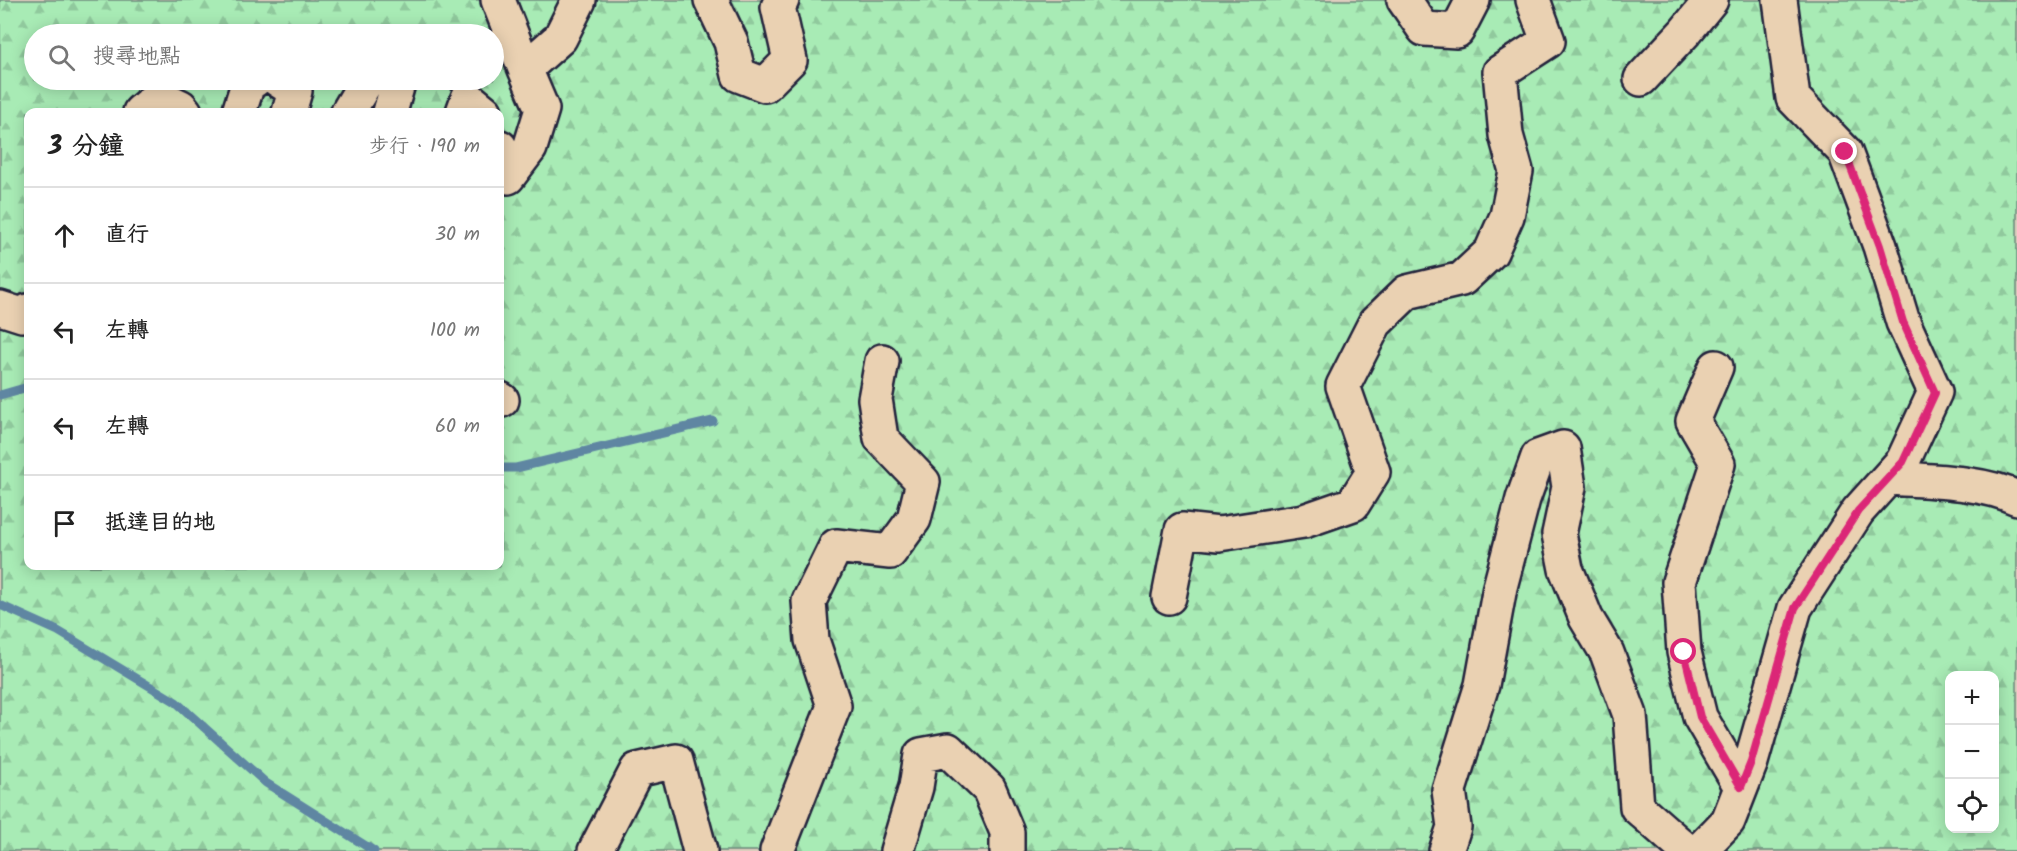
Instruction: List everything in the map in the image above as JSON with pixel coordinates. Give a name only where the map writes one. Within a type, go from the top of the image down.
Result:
[{"type":"lane","points":[[498,0],[542,110],[530,148],[508,177],[504,162]]},
{"type":"lane","points":[[525,69],[560,38],[579,0]]},
{"type":"lane","points":[[711,0],[731,42],[739,75],[765,85],[790,60],[777,7],[782,0]]},
{"type":"lane","points":[[1404,0],[1424,29],[1457,31],[1473,0]]},
{"type":"lane","points":[[1169,597],[1182,530],[1219,534],[1304,521],[1353,504],[1373,472],[1343,386],[1375,323],[1407,292],[1462,279],[1491,252],[1507,216],[1516,171],[1506,135],[1500,72],[1548,41],[1533,0]]},
{"type":"lane","points":[[1641,80],[1711,0]]},
{"type":"lane","points":[[1699,851],[1728,821],[1751,762],[1795,608],[1858,511],[1903,462],[1935,393],[1903,322],[1880,246],[1845,152],[1793,98],[1780,0]]},
{"type":"lane","points":[[240,108],[246,90]]},
{"type":"lane","points":[[290,108],[293,90]]},
{"type":"lane","points":[[350,108],[361,90]]},
{"type":"lane","points":[[391,108],[396,90]]},
{"type":"lane","points":[[144,108],[158,96],[182,108]]},
{"type":"lane","points":[[464,108],[468,98],[480,108]]},
{"type":"lane","points":[[0,308],[24,314]]},
{"type":"lane","points":[[777,851],[834,706],[812,640],[809,601],[837,546],[890,552],[914,519],[923,482],[881,438],[875,399],[882,361]]},
{"type":"lane","points":[[1716,366],[1693,421],[1718,464],[1679,582],[1684,652],[1700,717],[1741,787]]},
{"type":"lane","points":[[1446,851],[1454,826],[1449,790],[1482,685],[1500,587],[1523,499],[1538,457],[1563,447],[1569,486],[1558,534],[1566,569],[1586,618],[1607,653],[1630,715],[1637,807],[1687,851]]},
{"type":"lane","points":[[1888,478],[1948,483],[2006,493],[2017,498]]},
{"type":"lane","points":[[897,851],[916,787],[921,755],[948,750],[989,789],[1007,832],[1007,851]]},
{"type":"lane","points":[[596,851],[637,770],[676,761],[700,851]]},
{"type":"green space","points":[[0,0],[2017,0],[2017,851],[0,851]]},
{"type":"waterway","points":[[0,395],[24,388]]},
{"type":"waterway","points":[[504,468],[516,468],[713,421]]},
{"type":"waterway","points":[[0,605],[58,631],[176,702],[266,783],[374,851]]},
{"type":"route","points":[[1684,652],[1700,717],[1741,787],[1751,762],[1795,608],[1858,511],[1903,462],[1935,393],[1903,322],[1880,246],[1845,152]]}]
